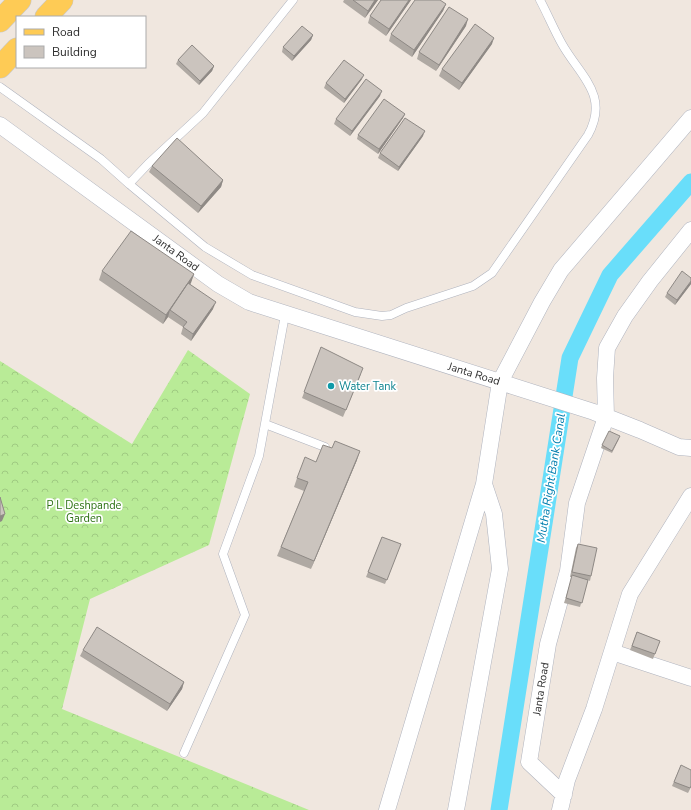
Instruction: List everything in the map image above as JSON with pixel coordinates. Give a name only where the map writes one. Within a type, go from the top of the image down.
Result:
[{"type":"main road","points":[[0,21],[20,0]]},
{"type":"main road","points":[[47,16],[62,0]]},
{"type":"main road","points":[[0,67],[16,50]]},
{"type":"street","points":[[387,810],[484,484],[507,384],[542,302],[561,270],[691,118]]},
{"type":"street","name":"Janta Road","points":[[0,124],[218,284],[249,302],[285,315],[507,384],[600,415],[577,503],[568,571],[548,644],[529,762],[562,803]]},
{"type":"street","points":[[691,230],[650,281],[625,316],[607,348],[600,415],[679,447],[691,448]]},
{"type":"street","points":[[456,810],[500,569],[494,514],[484,484]]},
{"type":"street","points":[[562,803],[567,780],[594,709],[630,594],[691,496]]},
{"type":"street","points":[[612,652],[691,678]]},
{"type":"lane","points":[[129,184],[148,164],[203,113],[293,0]]},
{"type":"lane","points":[[0,87],[101,159],[205,247],[252,275],[355,312],[375,316],[391,315],[406,308],[473,286],[492,272],[588,135],[594,123],[596,108],[593,93],[584,75],[562,45],[540,0]]},
{"type":"lane","points":[[184,753],[245,615],[223,554],[259,456],[285,315]]},
{"type":"lane","points":[[265,424],[325,447]]},
{"type":"green space","name":"P L Deshpande Garden","points":[[188,350],[250,394],[209,545],[90,599],[62,709],[309,810],[0,810],[0,361],[132,444]]},
{"type":"building","points":[[353,0],[375,0],[368,11]]},
{"type":"building","points":[[381,0],[409,0],[389,29],[370,16]]},
{"type":"building","points":[[415,0],[440,0],[446,4],[414,50],[391,34]]},
{"type":"building","points":[[449,7],[468,19],[439,65],[419,52]]},
{"type":"building","points":[[475,24],[494,38],[462,83],[442,69]]},
{"type":"building","points":[[302,26],[313,35],[294,56],[283,47]]},
{"type":"building","points":[[192,45],[214,66],[200,81],[178,60]]},
{"type":"building","points":[[344,60],[364,75],[345,99],[326,83]]},
{"type":"building","points":[[366,79],[382,91],[352,131],[336,119]]},
{"type":"building","points":[[384,99],[405,114],[379,149],[358,135]]},
{"type":"building","points":[[405,118],[425,131],[399,167],[380,153]]},
{"type":"building","points":[[177,138],[223,180],[201,206],[152,166]]},
{"type":"building","points":[[131,231],[194,274],[166,315],[102,271]]},
{"type":"building","points":[[682,271],[691,278],[691,281],[677,300],[667,293]]},
{"type":"building","points":[[188,283],[216,302],[193,334],[183,327],[187,322],[170,310]]},
{"type":"building","name":"Water Tank","points":[[321,347],[363,368],[346,410],[304,392]]},
{"type":"building","points":[[609,431],[620,436],[612,451],[602,445]]},
{"type":"building","points":[[335,441],[360,451],[314,561],[281,547],[308,482],[297,478],[305,457],[316,462],[323,445],[332,448]]},
{"type":"building","points":[[0,497],[5,514],[0,516]]},
{"type":"building","points":[[382,537],[401,544],[387,580],[368,572]]},
{"type":"building","points":[[578,544],[597,548],[591,576],[572,572]]},
{"type":"building","points":[[572,575],[588,580],[582,603],[566,598]]},
{"type":"building","points":[[97,627],[184,682],[170,704],[83,650]]},
{"type":"building","points":[[637,632],[660,641],[655,654],[632,646]]},
{"type":"building","points":[[681,765],[691,770],[690,788],[674,782]]},
{"type":"waterway","name":"Mutha Right Bank Canal","points":[[499,810],[570,358],[610,275],[691,182]]},
{"type":"place","name":"Water Tank","points":[[331,386]]}]
